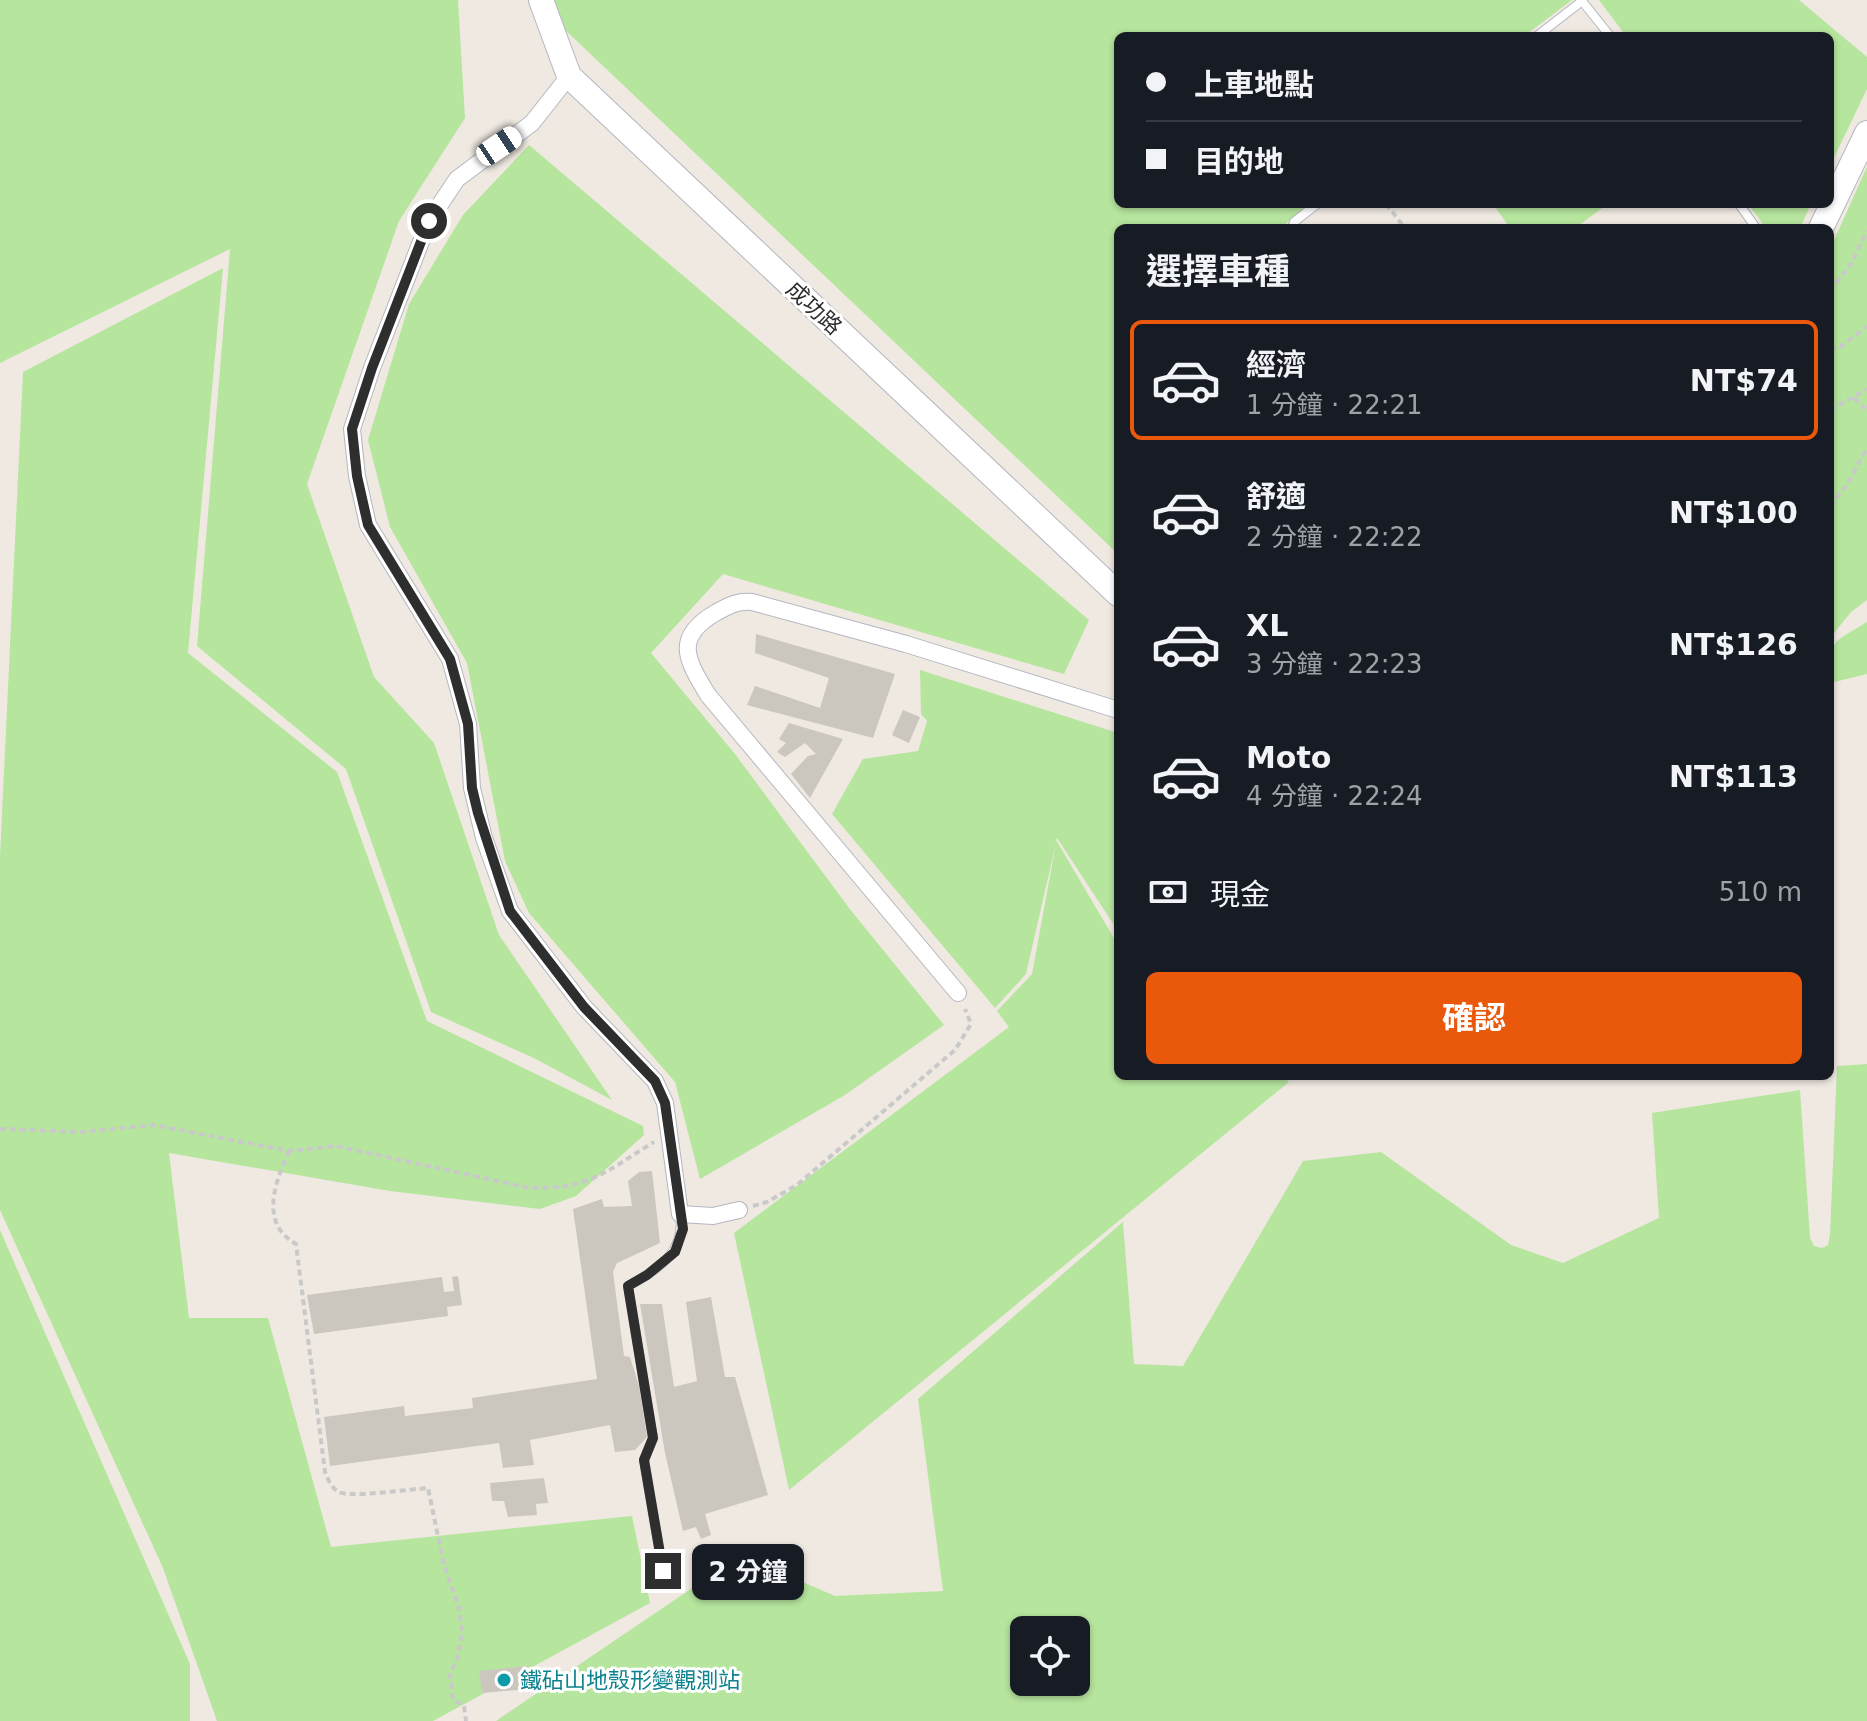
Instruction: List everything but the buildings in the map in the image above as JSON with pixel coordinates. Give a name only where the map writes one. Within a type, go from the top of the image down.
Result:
[{"type":"street","name":"成功路","points":[[541,0],[569,76],[1114,590]]},
{"type":"street","points":[[569,76],[532,123],[457,179],[429,221],[372,368],[352,429],[357,476],[368,525],[450,659],[468,724],[472,788],[510,911],[584,1007],[655,1081],[665,1103],[680,1214],[713,1216],[739,1210]]},
{"type":"street","points":[[1834,201],[1867,133]]},
{"type":"street","points":[[958,993],[708,695],[689,665],[686,645],[698,624],[737,601],[752,602],[906,644],[1114,709]]},
{"type":"lane","points":[[1542,32],[1582,1],[1607,32]]},
{"type":"lane","points":[[1293,224],[1312,208]]},
{"type":"lane","points":[[663,1571],[644,1460],[653,1438],[628,1286],[675,1252],[683,1229],[680,1214]]},
{"type":"path","points":[[1389,208],[1402,224]]},
{"type":"path","points":[[1834,286],[1851,264],[1867,231]]},
{"type":"path","points":[[1834,348],[1867,326]]},
{"type":"path","points":[[1834,408],[1867,389]]},
{"type":"path","points":[[1853,398],[1867,410]]},
{"type":"path","points":[[1834,501],[1847,485],[1867,448]]},
{"type":"path","points":[[739,1210],[767,1202],[797,1185],[955,1050],[971,1024],[958,993]]},
{"type":"path","points":[[0,1129],[81,1132],[154,1125],[289,1151],[336,1146],[525,1187],[555,1190],[591,1181],[669,1132]]},
{"type":"path","points":[[289,1151],[278,1175],[271,1209],[285,1238],[296,1244],[325,1472],[340,1493],[358,1495],[428,1488],[444,1565],[459,1608],[462,1633],[457,1659],[450,1674],[453,1700],[464,1706],[466,1721]]},
{"type":"green space","points":[[0,0],[458,0],[465,118],[399,221],[307,484],[374,677],[434,743],[499,935],[612,1100],[534,1058],[431,1012],[346,769],[197,646],[230,249],[0,363]]},
{"type":"green space","points":[[554,0],[1572,0],[1529,32],[1114,32],[1114,208],[1304,208],[1286,224],[1114,224],[1114,550],[562,27]]},
{"type":"green space","points":[[1599,0],[1799,0],[1867,57],[1867,89],[1834,158],[1834,32],[1623,32]]},
{"type":"green space","points":[[529,145],[1089,620],[1064,674],[723,574],[651,653],[735,754],[849,908],[944,1025],[845,1095],[700,1179],[675,1082],[529,913],[505,861],[467,663],[390,527],[368,440],[409,304],[463,215]]},
{"type":"green space","points":[[1867,167],[1867,600],[1851,612],[1834,633],[1834,240]]},
{"type":"green space","points":[[1496,208],[1602,208],[1580,224],[1507,224]]},
{"type":"green space","points":[[1751,208],[1809,208],[1802,224],[1763,224]]},
{"type":"green space","points":[[223,268],[188,653],[337,772],[427,1021],[643,1126],[644,1135],[576,1196],[540,1209],[390,1191],[169,1153],[189,1318],[268,1318],[331,1547],[632,1516],[650,1603],[433,1721],[217,1721],[163,1568],[0,1210],[0,856],[23,372]]},
{"type":"green space","points":[[1867,622],[1867,674],[1834,682],[1834,646]]},
{"type":"green space","points":[[920,670],[1114,732],[1114,925],[1056,840],[1114,938],[1114,1080],[1289,1082],[789,1490],[734,1233],[1009,1027],[997,1011],[1032,974],[1056,843],[1026,974],[995,1008],[832,814],[863,759],[918,751],[927,721],[921,714]]},
{"type":"green space","points":[[1867,1064],[1867,1721],[496,1721],[741,1555],[835,1596],[943,1591],[918,1399],[1123,1222],[1134,1364],[1183,1366],[1303,1161],[1381,1152],[1511,1245],[1563,1263],[1659,1218],[1652,1113],[1800,1090],[1810,1238],[1814,1246],[1822,1248],[1828,1245],[1837,1066]]},
{"type":"green space","points":[[0,1230],[190,1664],[190,1721],[0,1721]]},
{"type":"place","name":"鐵砧山地殼形變觀測站","points":[[504,1680]]},
{"type":"route","points":[[429,221],[372,368],[352,429],[357,476],[368,525],[450,659],[468,724],[472,788],[484,838],[510,911],[584,1007],[655,1081],[665,1103],[683,1229],[675,1252],[628,1286],[653,1438],[644,1460],[663,1571]]}]
